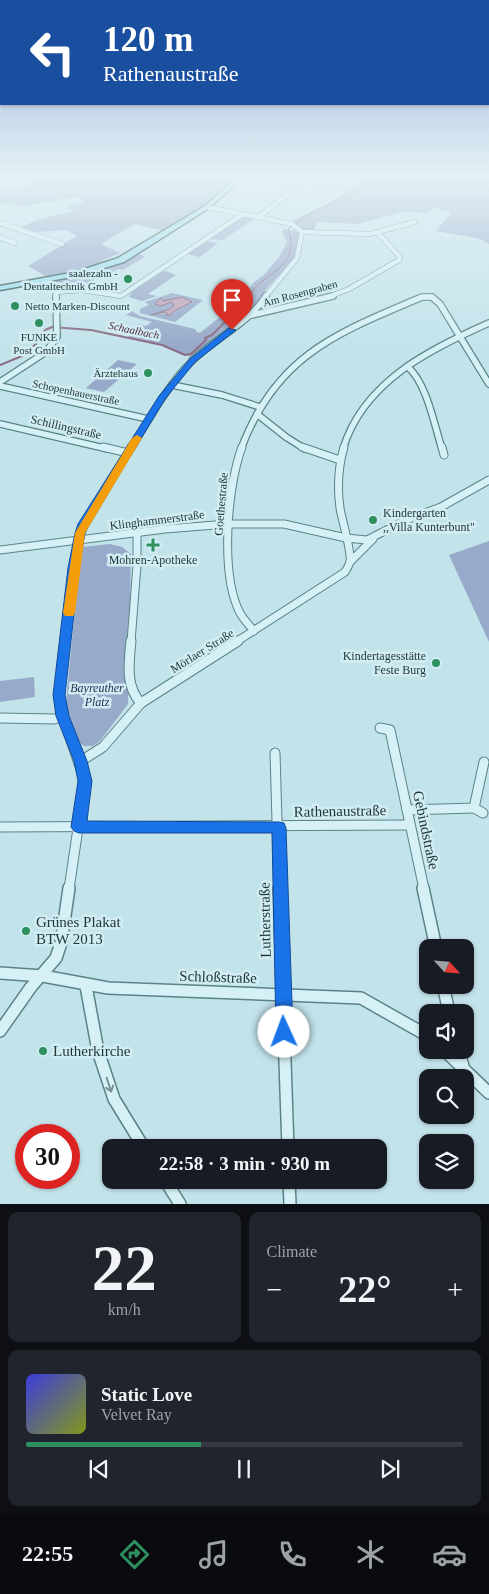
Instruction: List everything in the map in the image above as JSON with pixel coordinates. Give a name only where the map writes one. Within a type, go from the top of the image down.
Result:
[{"type":"main road","points":[[0,288],[89,271],[121,260],[163,234]]},
{"type":"street","points":[[33,234],[62,244]]},
{"type":"street","points":[[56,292],[82,290],[121,296],[214,234]]},
{"type":"street","points":[[0,1031],[40,976],[50,967],[56,958],[61,943],[85,781],[81,761],[62,716],[59,695],[78,541],[84,524],[148,419],[172,385],[192,360],[252,316],[297,258],[302,234]]},
{"type":"street","name":"Am Rosengraben","points":[[252,316],[333,296],[349,289],[400,259],[379,234]]},
{"type":"street","points":[[0,238],[15,243]]},
{"type":"street","points":[[0,384],[46,352],[57,337],[56,292],[46,280]]},
{"type":"street","name":"Goethestraße","points":[[254,631],[241,617],[236,603],[230,576],[228,524],[233,475],[246,436],[258,410],[286,374],[316,346],[335,335],[422,297],[432,297],[440,304],[461,335]]},
{"type":"street","points":[[350,562],[338,503],[340,460],[348,433],[366,403],[382,386],[433,350],[489,323]]},
{"type":"street","points":[[461,335],[489,384]]},
{"type":"street","points":[[408,367],[416,373],[422,383],[442,452]]},
{"type":"street","name":"Schopenhauerstraße","points":[[0,384],[148,419]]},
{"type":"street","points":[[172,385],[222,395],[258,410],[296,445],[319,456],[340,460]]},
{"type":"street","name":"Schillingstraße","points":[[0,424],[128,453]]},
{"type":"street","points":[[350,562],[373,539],[406,520],[441,507],[489,480]]},
{"type":"street","name":"Klinghammerstraße","points":[[0,550],[137,532],[228,524],[284,524],[346,538]]},
{"type":"street","points":[[137,532],[137,565],[129,668],[131,688],[134,696],[141,703]]},
{"type":"street","points":[[346,538],[362,541],[373,539]]},
{"type":"street","name":"Mörlaer Straße","points":[[81,761],[103,748],[141,703],[345,572],[350,562]]},
{"type":"street","points":[[0,718],[54,719],[62,716]]},
{"type":"street","name":"Gebindstraße","points":[[380,728],[390,730],[434,939]]},
{"type":"street","name":"Lutherstraße","points":[[275,752],[279,828],[288,1139]]},
{"type":"street","points":[[474,808],[484,762]]},
{"type":"street","points":[[407,810],[474,808],[484,813]]},
{"type":"street","name":"Rathenaustraße","points":[[0,827],[279,828],[410,825]]},
{"type":"street","name":"Schloßstraße","points":[[0,973],[40,976],[86,986],[361,998],[419,1031]]},
{"type":"street","points":[[86,986],[98,1051],[114,1099],[138,1139]]},
{"type":"street","points":[[455,1059],[489,1093]]},
{"type":"street","points":[[461,1059],[463,1066]]},
{"type":"street","points":[[171,1189],[180,1204]]},
{"type":"street","points":[[289,1189],[290,1204]]},
{"type":"green space","points":[[74,234],[118,234],[101,244],[120,253],[101,261],[97,267],[49,278],[28,266],[77,236]]},
{"type":"green space","points":[[217,234],[231,234],[223,240],[210,239]]},
{"type":"green space","points":[[283,234],[299,234],[294,259],[267,288],[255,308],[190,360],[188,359],[190,355],[163,345],[126,338],[138,330],[132,328],[137,324],[146,326],[152,322],[126,315],[132,311],[140,316],[195,329],[200,333],[241,300],[254,282],[264,275],[279,257],[287,242]]},
{"type":"green space","points":[[455,234],[489,234],[489,244],[477,238]]},
{"type":"green space","points":[[207,241],[218,243],[200,257],[187,254]]},
{"type":"green space","points":[[136,254],[146,256],[123,270],[118,269],[101,279],[97,278],[83,289],[62,289],[55,282],[57,279],[114,265]]},
{"type":"green space","points":[[166,271],[176,275],[148,294],[157,296],[142,301],[129,297],[132,292]]},
{"type":"green space","points":[[172,293],[203,300],[175,322],[140,313],[140,309],[149,305],[145,302]],"holes":[[[182,297],[192,302],[170,315],[166,315],[168,313],[151,315],[170,309],[174,305],[171,302],[161,306],[155,304],[161,298],[163,301]]]},
{"type":"green space","points":[[118,360],[137,364],[104,392],[86,388]]},
{"type":"green space","points":[[489,541],[489,642],[449,555]]},
{"type":"green space","name":"Bayreuther Platz","points":[[110,544],[122,547],[131,554],[128,704],[100,741],[93,746],[84,746],[80,743],[65,712],[81,547]]},
{"type":"green space","points":[[34,677],[35,697],[0,702],[0,681]]},
{"type":"shaded area","points":[[182,297],[192,302],[170,315],[166,315],[167,313],[165,312],[151,315],[170,309],[174,305],[171,302],[161,306],[155,304],[161,298],[163,301]]},
{"type":"waterway","name":"Schaalbach","points":[[250,297],[254,289],[284,263],[289,254],[291,243],[289,234]]},
{"type":"waterway","name":"Schaalbach","points":[[0,365],[22,356],[36,344],[45,330],[52,327],[91,330],[162,345],[185,355],[191,354],[206,340],[205,338],[212,335],[234,313],[247,306],[250,296]]},
{"type":"slow traffic","points":[[69,613],[80,533],[137,438]]},
{"type":"place","name":"saalezahn - Dentaltechnik GmbH","points":[[128,279]]},
{"type":"place","name":"Netto Marken-Discount","points":[[15,306]]},
{"type":"place","name":"FUNKE Post GmbH","points":[[39,323]]},
{"type":"place","name":"Ärztehaus","points":[[148,373]]},
{"type":"place","name":"Kindergarten ,,Villa Kunterbunt\"","points":[[373,520]]},
{"type":"place","name":"Mohren-Apotheke","points":[[153,545]]},
{"type":"place","name":"Kindertagesstätte Feste Burg","points":[[436,663]]},
{"type":"place","name":"Grünes Plakat BTW 2013","points":[[26,931]]},
{"type":"place","name":"Lutherkirche","points":[[43,1051]]},
{"type":"route","points":[[232,330],[192,360],[162,398],[84,524],[77,546],[59,695],[62,716],[81,761],[85,781],[79,827],[279,828],[284,1032]]}]
